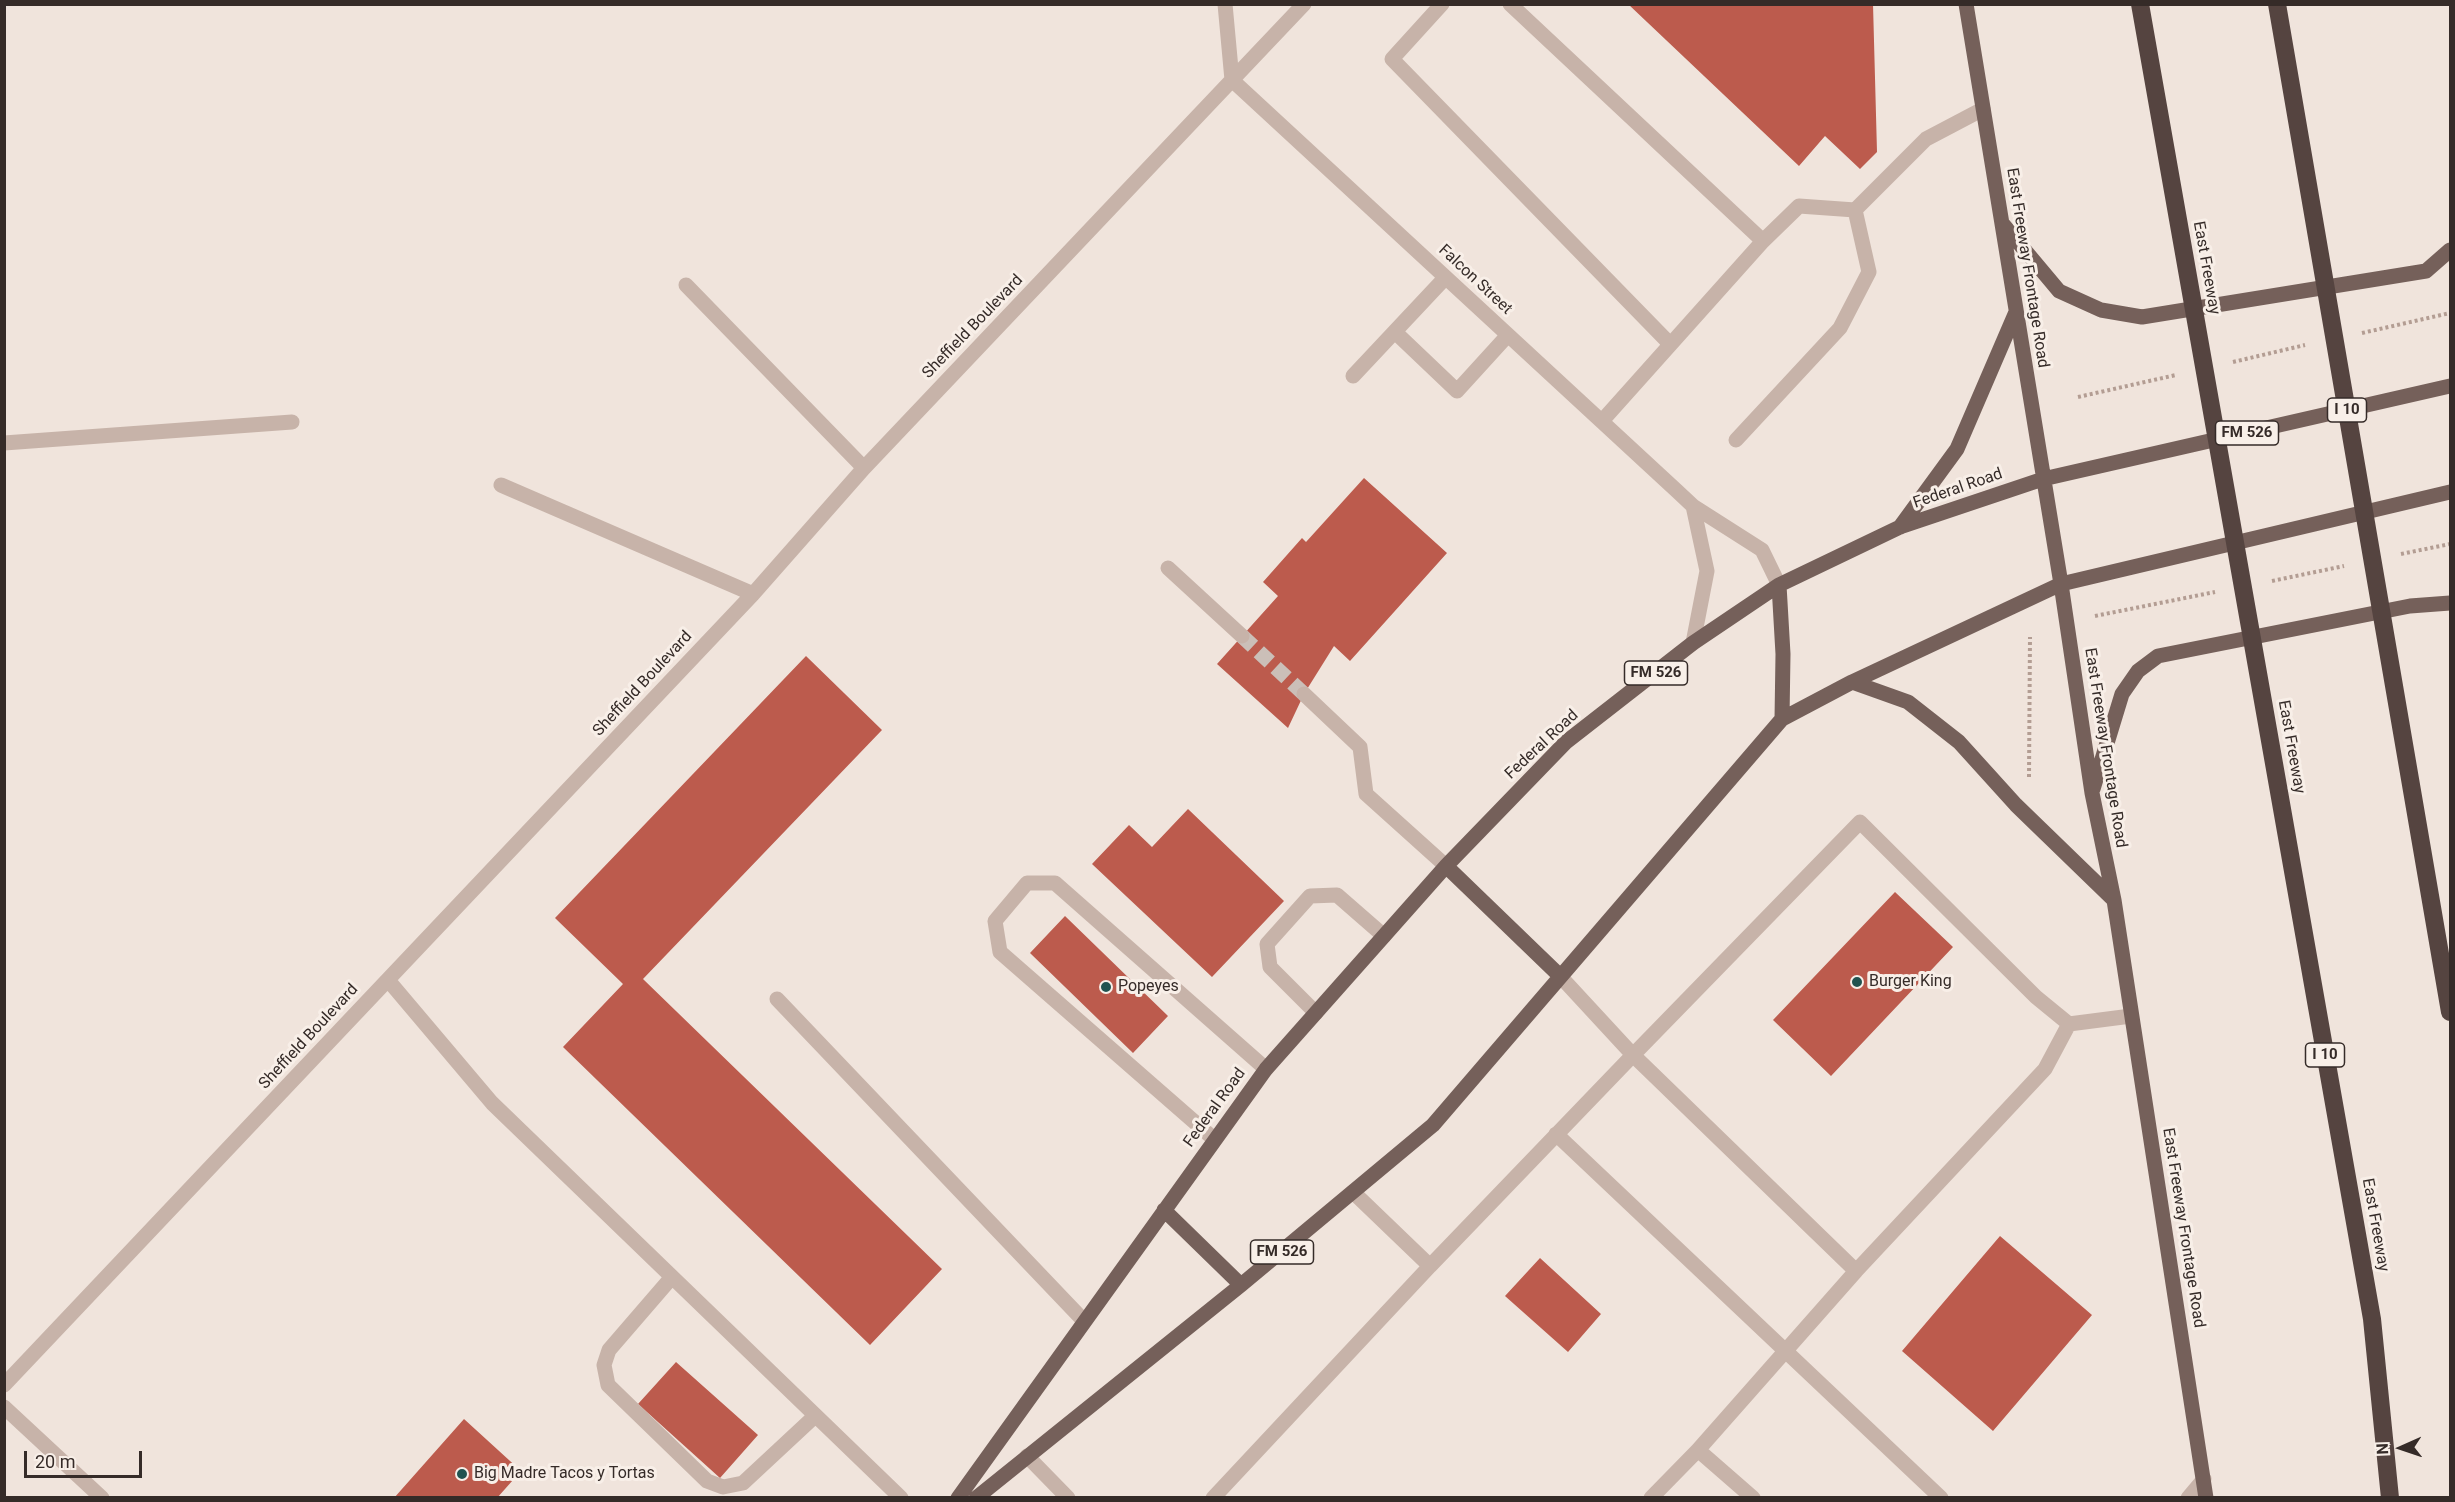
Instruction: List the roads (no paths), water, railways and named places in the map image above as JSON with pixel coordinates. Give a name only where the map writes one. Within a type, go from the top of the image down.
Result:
[{"type":"highway","name":"East Freeway","points":[[2140,4],[2372,1319],[2390,1497]]},
{"type":"highway","name":"I 10","points":[[2277,4],[2451,1012]]},
{"type":"highway","points":[[2382,1417],[2385,1497]]},
{"type":"main road","name":"East Freeway Frontage Road","points":[[1966,4],[2061,584],[2092,793],[2114,900],[2206,1497]]},
{"type":"main road","points":[[2002,223],[2059,291],[2101,310],[2142,317],[2426,271],[2451,250]]},
{"type":"main road","points":[[1900,527],[1957,449],[2016,312]]},
{"type":"main road","name":"Federal Road","points":[[958,1497],[1266,1069],[1446,866],[1566,742],[1693,643],[1779,585],[1900,527],[2043,479],[2451,386]]},
{"type":"main road","name":"FM 526","points":[[975,1497],[1241,1285],[1433,1125],[1782,719],[1852,682],[2061,584],[2451,492]]},
{"type":"main road","points":[[1779,585],[1783,654],[1782,719]]},
{"type":"main road","points":[[2092,793],[2122,694],[2138,671],[2158,656],[2410,606],[2451,603]]},
{"type":"main road","points":[[1852,682],[1908,702],[1959,742],[2016,805],[2114,900]]},
{"type":"main road","points":[[1446,866],[1560,976]]},
{"type":"main road","points":[[1164,1210],[1241,1285]]},
{"type":"street","points":[[1225,4],[1232,80]]},
{"type":"street","name":"Sheffield Boulevard","points":[[4,1385],[753,594],[864,468],[1304,4]]},
{"type":"street","points":[[1442,4],[1392,59],[1670,344]]},
{"type":"street","points":[[1510,4],[1763,241]]},
{"type":"street","name":"Falcon Street","points":[[1232,80],[1694,506],[1762,550],[1779,585]]},
{"type":"street","points":[[1602,421],[1763,241],[1800,206],[1855,210],[1926,139],[1983,109]]},
{"type":"street","points":[[1736,440],[1840,328],[1869,272],[1855,210]]},
{"type":"street","points":[[1353,376],[1445,278]]},
{"type":"street","points":[[686,285],[864,468]]},
{"type":"street","points":[[1395,332],[1457,391],[1508,336]]},
{"type":"street","points":[[4,442],[292,422]]},
{"type":"street","points":[[501,485],[753,594]]},
{"type":"street","points":[[1693,643],[1707,571],[1694,506]]},
{"type":"street","points":[[1168,568],[1242,636]]},
{"type":"street","points":[[1304,694],[1360,747],[1366,794],[1446,866]]},
{"type":"street","points":[[1213,1497],[1277,1432],[1556,1134],[1860,822],[2036,996],[2069,1024],[2131,1016]]},
{"type":"street","points":[[1215,1139],[999,952],[995,921],[1027,883],[1055,883],[1266,1069]]},
{"type":"street","points":[[1316,1013],[1270,967],[1267,944],[1310,896],[1337,895],[1384,936]]},
{"type":"street","points":[[1560,976],[1633,1055],[1856,1271]]},
{"type":"street","points":[[388,980],[492,1103],[901,1497]]},
{"type":"street","points":[[777,999],[1084,1321]]},
{"type":"street","points":[[1651,1497],[1698,1450],[1856,1271],[2044,1069],[2069,1024]]},
{"type":"street","points":[[1556,1134],[1787,1349],[1941,1497]]},
{"type":"street","points":[[1353,1192],[1430,1266]]},
{"type":"street","points":[[672,1277],[609,1350],[604,1365],[608,1385],[707,1481],[723,1487],[743,1483],[815,1416]]},
{"type":"street","points":[[4,1407],[102,1497]]},
{"type":"street","points":[[1698,1450],[1753,1497]]},
{"type":"street","points":[[1027,1456],[1068,1497]]},
{"type":"street","points":[[2188,1497],[2204,1479]]},
{"type":"tunnel","points":[[1242,636],[1304,694]]},
{"type":"place","name":"Burger King","points":[[1857,982]]},
{"type":"place","name":"Popeyes","points":[[1106,987]]},
{"type":"place","name":"Big Madre Tacos y Tortas","points":[[462,1474]]}]
